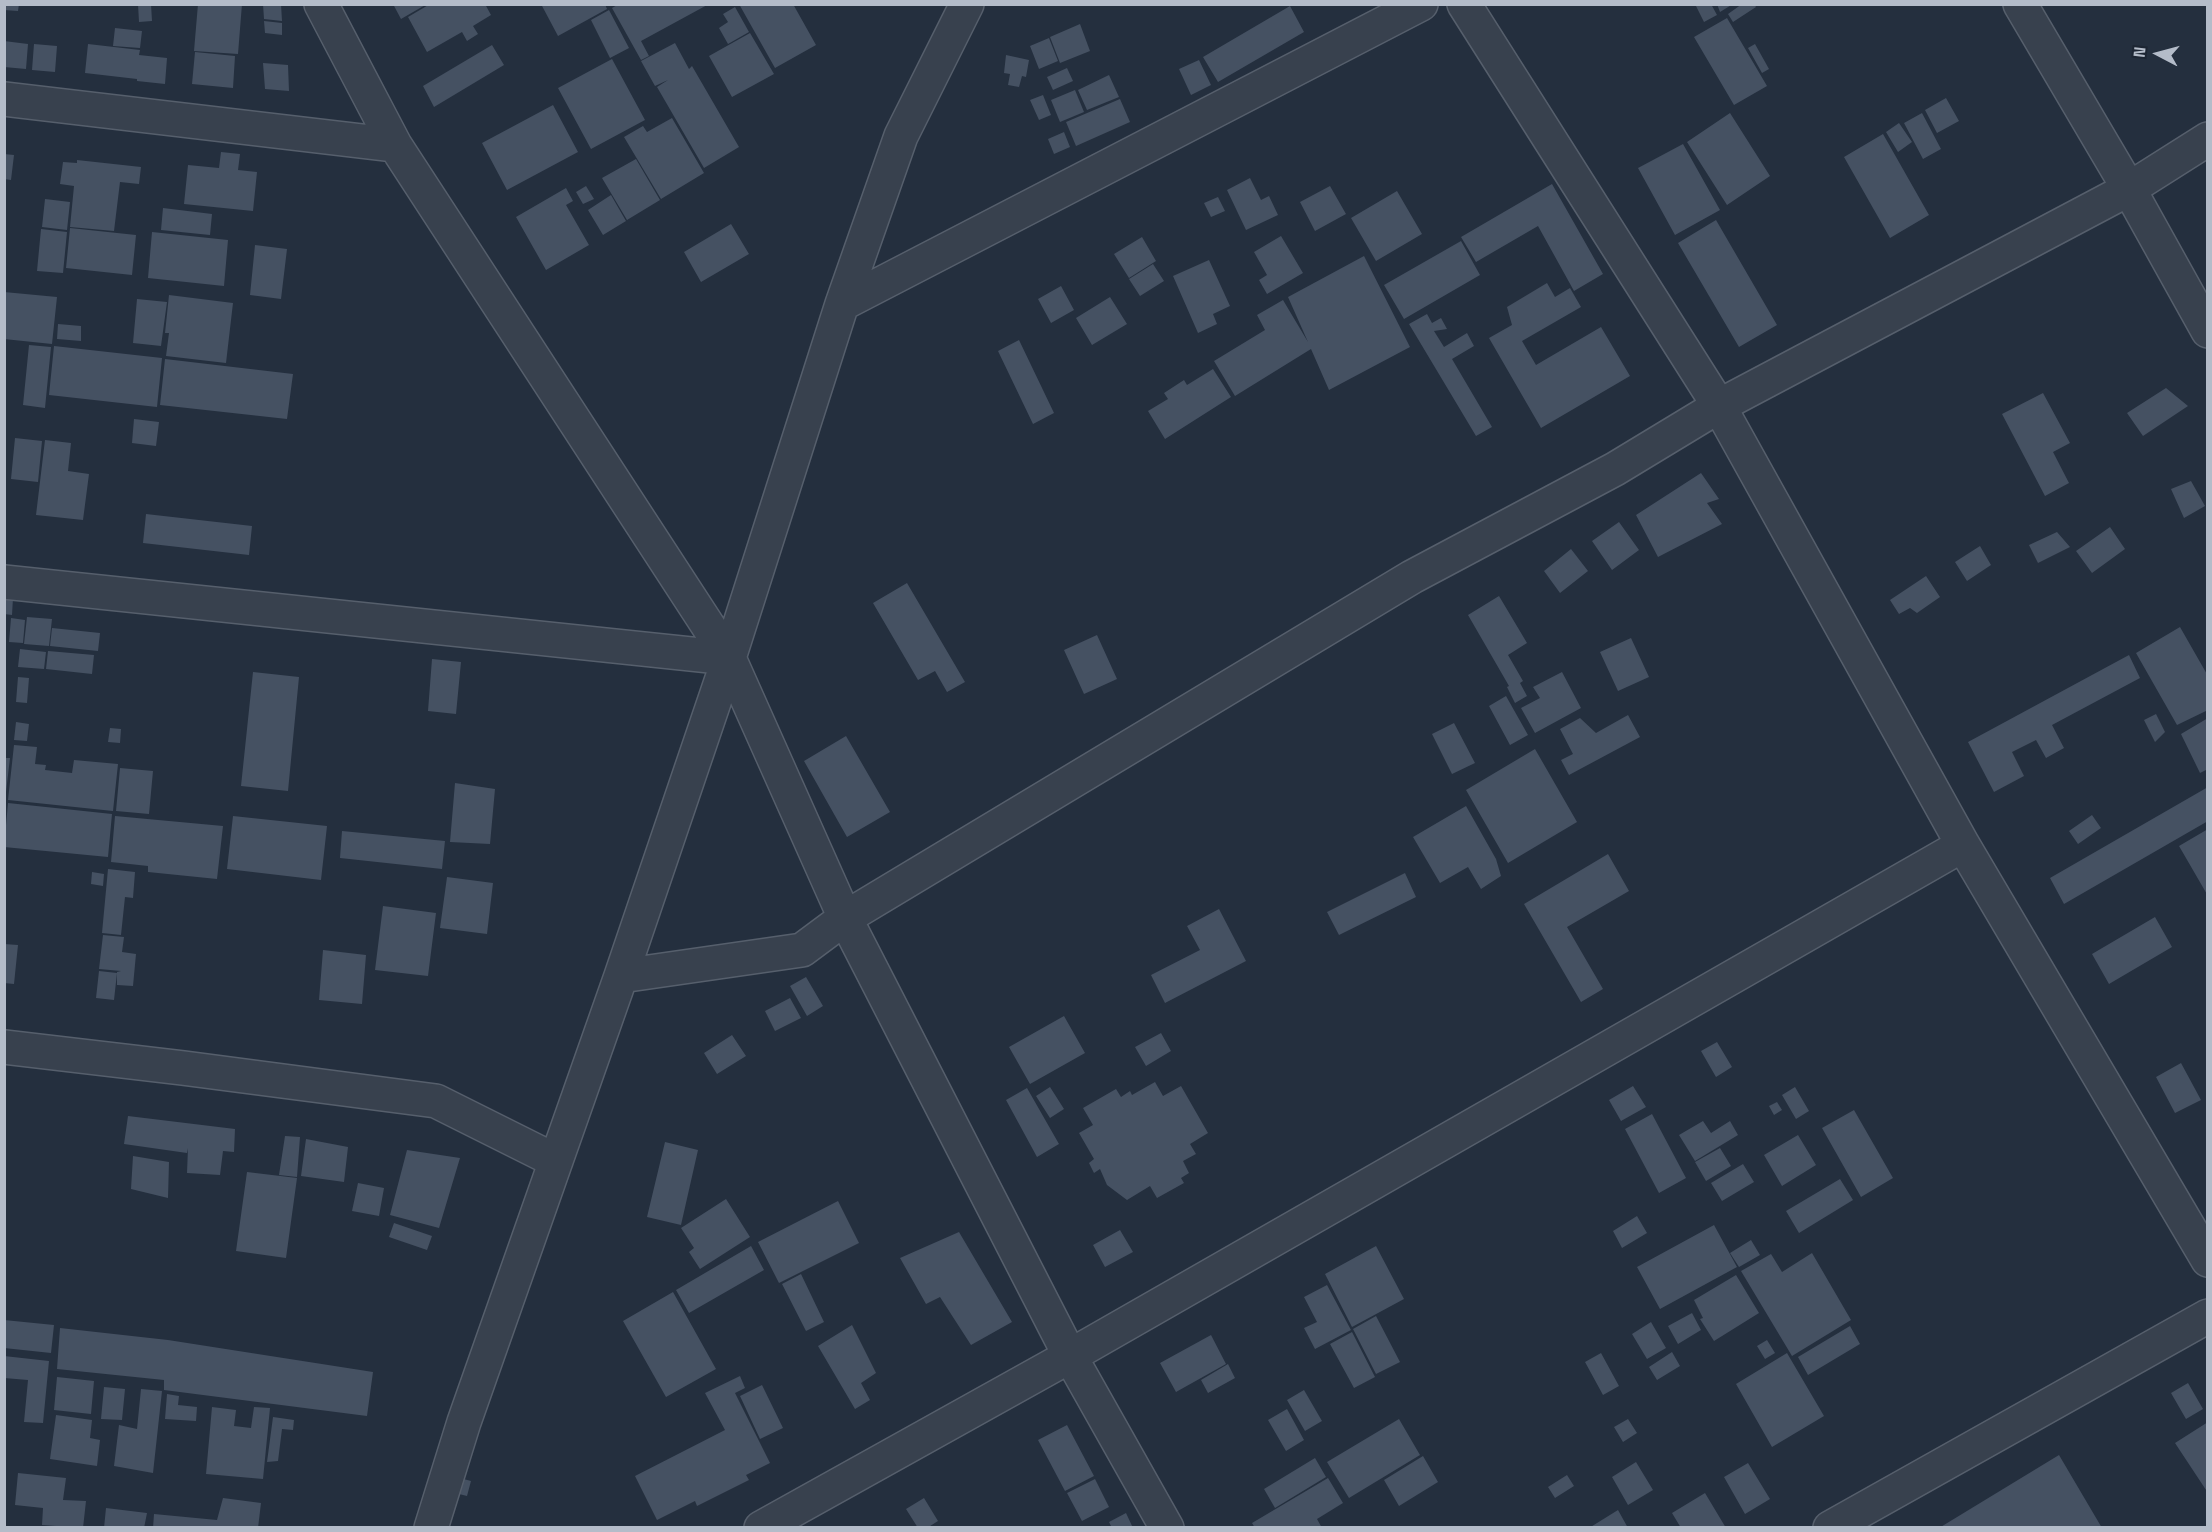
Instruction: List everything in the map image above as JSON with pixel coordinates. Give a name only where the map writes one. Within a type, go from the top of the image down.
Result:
[{"type":"street","points":[[321,4],[395,145],[729,658],[845,918],[1070,1356],[1167,1527]]},
{"type":"street","points":[[431,1527],[464,1422],[621,976],[729,658],[842,304],[901,136],[967,4]]},
{"type":"street","points":[[842,304],[1421,4]]},
{"type":"street","points":[[1464,4],[1719,406],[1963,845],[2208,1260]]},
{"type":"street","points":[[2020,4],[2129,189],[2208,331]]},
{"type":"street","points":[[4,99],[395,145]]},
{"type":"street","points":[[621,976],[801,950],[845,918],[1412,577],[1615,469],[1719,406],[2129,189],[2208,139]]},
{"type":"street","points":[[4,582],[729,658]]},
{"type":"street","points":[[760,1527],[1070,1356],[1963,845]]},
{"type":"street","points":[[4,1047],[436,1101],[555,1161]]},
{"type":"street","points":[[1830,1527],[2208,1316]]},
{"type":"building","points":[[4,4],[19,4],[18,11],[4,10]]},
{"type":"building","points":[[138,4],[151,4],[152,21],[139,22]]},
{"type":"building","points":[[198,4],[242,4],[238,54],[194,51]]},
{"type":"building","points":[[263,4],[281,4],[282,21],[264,19]]},
{"type":"building","points":[[393,4],[427,4],[401,19]]},
{"type":"building","points":[[430,4],[485,4],[491,15],[473,26],[478,34],[467,41],[462,32],[427,52],[408,17]]},
{"type":"building","points":[[541,4],[605,4],[607,9],[558,36]]},
{"type":"building","points":[[619,4],[709,4],[641,41],[649,56],[641,60],[612,8]]},
{"type":"building","points":[[739,4],[793,4],[816,45],[775,68]]},
{"type":"building","points":[[1695,4],[1711,4],[1717,15],[1704,22]]},
{"type":"building","points":[[1717,4],[1733,4],[1720,12]]},
{"type":"building","points":[[1742,4],[1754,4],[1756,7],[1733,22],[1728,14]]},
{"type":"building","points":[[1290,6],[1304,32],[1218,82],[1203,57]]},
{"type":"building","points":[[735,7],[749,32],[728,44],[719,28],[728,22],[723,14]]},
{"type":"building","points":[[609,10],[629,48],[610,58],[591,20]]},
{"type":"building","points":[[1727,18],[1767,86],[1734,105],[1694,37]]},
{"type":"building","points":[[264,21],[282,23],[282,35],[265,33]]},
{"type":"building","points":[[1080,24],[1090,51],[1060,63],[1050,37]]},
{"type":"building","points":[[115,28],[142,31],[140,48],[113,46]]},
{"type":"building","points":[[750,33],[774,74],[732,97],[709,56]]},
{"type":"building","points":[[1049,38],[1058,61],[1039,69],[1030,46]]},
{"type":"building","points":[[4,41],[28,44],[26,69],[4,67]]},
{"type":"building","points":[[675,43],[689,69],[692,66],[739,147],[704,168],[657,87],[668,80],[655,86],[641,61]]},
{"type":"building","points":[[34,44],[57,46],[55,72],[32,70]]},
{"type":"building","points":[[88,44],[140,50],[139,55],[167,58],[165,84],[85,73]]},
{"type":"building","points":[[1755,44],[1769,69],[1762,73],[1748,48]]},
{"type":"building","points":[[492,45],[504,65],[434,107],[423,86]]},
{"type":"building","points":[[195,52],[235,56],[233,88],[192,84]]},
{"type":"building","points":[[1006,55],[1029,60],[1026,77],[1022,76],[1019,87],[1008,85],[1010,74],[1004,73]]},
{"type":"building","points":[[612,59],[645,120],[591,149],[558,88]]},
{"type":"building","points":[[1199,60],[1211,85],[1191,95],[1179,69]]},
{"type":"building","points":[[263,63],[288,65],[289,91],[265,89]]},
{"type":"building","points":[[1067,68],[1073,81],[1053,90],[1047,77]]},
{"type":"building","points":[[1109,75],[1119,97],[1087,110],[1078,90]]},
{"type":"building","points":[[1075,90],[1084,112],[1060,122],[1051,100]]},
{"type":"building","points":[[1043,95],[1051,115],[1039,120],[1030,100]]},
{"type":"building","points":[[1946,98],[1959,121],[1937,133],[1925,110]]},
{"type":"building","points":[[1120,99],[1130,122],[1076,146],[1066,122]]},
{"type":"building","points":[[553,105],[578,152],[507,190],[482,143]]},
{"type":"building","points":[[1730,113],[1770,176],[1727,205],[1687,142]]},
{"type":"building","points":[[1922,113],[1941,149],[1923,159],[1904,123]]},
{"type":"building","points":[[672,118],[704,173],[661,199],[624,137],[643,126],[647,132]]},
{"type":"building","points":[[1899,123],[1912,142],[1898,152],[1886,132]]},
{"type":"building","points":[[1064,132],[1070,147],[1054,154],[1048,139]]},
{"type":"building","points":[[1883,134],[1929,215],[1890,238],[1844,157]]},
{"type":"building","points":[[1683,144],[1720,210],[1675,235],[1638,168]]},
{"type":"building","points":[[221,152],[240,154],[238,170],[257,172],[253,211],[184,204],[188,165],[219,168]]},
{"type":"building","points":[[4,154],[14,155],[11,180],[4,179]]},
{"type":"building","points":[[636,159],[660,200],[627,220],[602,178]]},
{"type":"building","points":[[77,160],[141,167],[139,184],[120,182],[114,231],[70,227],[74,186],[60,184],[63,162],[77,163]]},
{"type":"building","points":[[1250,178],[1261,200],[1269,196],[1278,215],[1246,230],[1227,190]]},
{"type":"building","points":[[1552,184],[1603,274],[1574,291],[1538,226],[1476,262],[1461,237]]},
{"type":"building","points":[[586,186],[594,199],[583,204],[576,192]]},
{"type":"building","points":[[1330,186],[1346,214],[1315,231],[1300,202]]},
{"type":"building","points":[[566,188],[573,201],[566,205],[589,245],[546,270],[516,217]]},
{"type":"building","points":[[1397,191],[1422,234],[1376,261],[1351,218]]},
{"type":"building","points":[[611,195],[626,221],[603,235],[588,210]]},
{"type":"building","points":[[1218,197],[1225,211],[1211,217],[1204,203]]},
{"type":"building","points":[[45,199],[70,202],[67,230],[42,227]]},
{"type":"building","points":[[163,208],[212,214],[210,235],[161,230]]},
{"type":"building","points":[[1716,220],[1777,325],[1739,347],[1678,243]]},
{"type":"building","points":[[731,224],[749,254],[701,282],[684,252]]},
{"type":"building","points":[[70,228],[136,235],[132,275],[66,268]]},
{"type":"building","points":[[41,229],[67,232],[63,273],[37,271]]},
{"type":"building","points":[[152,232],[228,240],[224,286],[148,278]]},
{"type":"building","points":[[1281,236],[1303,273],[1267,294],[1259,280],[1267,275],[1254,252]]},
{"type":"building","points":[[1142,237],[1156,261],[1129,278],[1114,254]]},
{"type":"building","points":[[1461,241],[1480,275],[1404,319],[1384,285]]},
{"type":"building","points":[[255,245],[287,249],[281,299],[250,295]]},
{"type":"building","points":[[1364,256],[1410,347],[1329,390],[1311,349],[1235,396],[1214,361],[1265,330],[1257,315],[1283,300],[1308,342],[1288,297]]},
{"type":"building","points":[[1209,260],[1230,306],[1213,314],[1217,324],[1198,333],[1173,276]]},
{"type":"building","points":[[1153,264],[1164,281],[1140,296],[1129,279]]},
{"type":"building","points":[[1547,283],[1555,297],[1570,288],[1581,307],[1522,341],[1536,365],[1601,327],[1630,376],[1541,428],[1489,338],[1512,325],[1507,307]]},
{"type":"building","points":[[1061,286],[1074,310],[1051,323],[1038,299]]},
{"type":"building","points":[[4,292],[57,297],[52,344],[4,339]]},
{"type":"building","points":[[169,295],[233,303],[226,363],[166,356],[169,333],[165,333]]},
{"type":"building","points":[[1110,297],[1127,324],[1092,345],[1076,318]]},
{"type":"building","points":[[137,299],[167,302],[161,346],[133,343]]},
{"type":"building","points":[[1427,314],[1432,323],[1441,318],[1447,329],[1434,331],[1444,347],[1467,333],[1474,346],[1452,359],[1492,427],[1476,436],[1409,324]]},
{"type":"building","points":[[58,324],[81,326],[81,341],[57,339]]},
{"type":"building","points":[[1019,340],[1054,413],[1033,424],[998,351]]},
{"type":"building","points":[[29,345],[51,347],[45,408],[23,405]]},
{"type":"building","points":[[54,346],[162,358],[157,407],[49,395]]},
{"type":"building","points":[[165,359],[293,374],[287,419],[160,405]]},
{"type":"building","points":[[1213,369],[1231,397],[1165,439],[1148,411],[1168,399],[1164,393],[1184,380],[1187,385]]},
{"type":"building","points":[[2166,388],[2188,406],[2143,436],[2127,413]]},
{"type":"building","points":[[2043,393],[2070,443],[2053,452],[2069,483],[2045,496],[2002,414]]},
{"type":"building","points":[[134,419],[159,422],[156,446],[132,443]]},
{"type":"building","points":[[15,438],[42,441],[38,482],[11,479]]},
{"type":"building","points":[[45,440],[71,443],[68,471],[89,474],[83,520],[36,515]]},
{"type":"building","points":[[1701,473],[1719,499],[1707,503],[1722,524],[1658,557],[1636,515]]},
{"type":"building","points":[[2191,481],[2205,506],[2184,518],[2171,489]]},
{"type":"building","points":[[146,514],[252,526],[249,555],[143,543]]},
{"type":"building","points":[[1619,522],[1639,550],[1612,570],[1592,541]]},
{"type":"building","points":[[2110,527],[2125,549],[2092,573],[2076,551]]},
{"type":"building","points":[[2057,532],[2070,547],[2038,563],[2029,545]]},
{"type":"building","points":[[1980,546],[1991,565],[1967,581],[1955,562]]},
{"type":"building","points":[[1571,549],[1588,571],[1560,593],[1544,571]]},
{"type":"building","points":[[1926,576],[1940,597],[1917,613],[1910,608],[1899,614],[1890,600]]},
{"type":"building","points":[[907,583],[965,682],[947,692],[935,671],[918,680],[873,603]]},
{"type":"building","points":[[1499,596],[1527,643],[1508,655],[1523,681],[1520,683],[1527,696],[1515,703],[1507,687],[1509,686],[1468,615]]},
{"type":"building","points":[[4,597],[13,598],[12,615],[4,614]]},
{"type":"building","points":[[27,617],[52,619],[49,646],[24,644]]},
{"type":"building","points":[[11,618],[25,620],[23,643],[9,642]]},
{"type":"building","points":[[2180,627],[2208,676],[2208,710],[2177,725],[2136,653]]},
{"type":"building","points":[[52,628],[100,633],[98,651],[50,646]]},
{"type":"building","points":[[1097,635],[1117,679],[1084,694],[1064,650]]},
{"type":"building","points":[[1631,638],[1649,677],[1618,691],[1600,652]]},
{"type":"building","points":[[20,649],[46,652],[44,669],[18,667]]},
{"type":"building","points":[[48,651],[94,655],[92,674],[46,669]]},
{"type":"building","points":[[2129,655],[2140,678],[2052,725],[2064,748],[2046,758],[2036,740],[2012,752],[2024,776],[1994,792],[1968,742]]},
{"type":"building","points":[[432,659],[461,662],[456,714],[428,711]]},
{"type":"building","points":[[253,672],[299,677],[288,791],[241,786]]},
{"type":"building","points":[[1562,672],[1581,708],[1535,733],[1521,708],[1540,698],[1533,687]]},
{"type":"building","points":[[18,677],[29,678],[27,703],[16,702]]},
{"type":"building","points":[[1506,696],[1528,735],[1510,745],[1489,706]]},
{"type":"building","points":[[2156,714],[2165,732],[2155,742],[2144,720]]},
{"type":"building","points":[[1628,715],[1640,737],[1569,775],[1561,760],[1573,754],[1560,729],[1580,718],[1596,733]]},
{"type":"building","points":[[2208,718],[2208,769],[2200,773],[2181,734]]},
{"type":"building","points":[[16,722],[29,724],[27,741],[14,740]]},
{"type":"building","points":[[1454,723],[1475,763],[1452,774],[1432,734]]},
{"type":"building","points":[[110,728],[121,729],[120,743],[108,742]]},
{"type":"building","points":[[846,736],[890,812],[847,837],[804,761]]},
{"type":"building","points":[[14,745],[37,747],[35,764],[46,765],[45,770],[72,773],[74,760],[118,764],[113,811],[8,800]]},
{"type":"building","points":[[1535,749],[1577,822],[1508,863],[1466,790]]},
{"type":"building","points":[[4,758],[10,758],[6,792],[4,792]]},
{"type":"building","points":[[120,768],[153,771],[149,814],[116,811]]},
{"type":"building","points":[[455,783],[495,789],[490,844],[450,842]]},
{"type":"building","points":[[2208,787],[2208,821],[2064,904],[2050,878]]},
{"type":"building","points":[[8,803],[112,814],[108,857],[4,847]]},
{"type":"building","points":[[1466,806],[1496,859],[1501,876],[1481,889],[1468,867],[1440,883],[1413,837]]},
{"type":"building","points":[[2092,815],[2101,828],[2078,844],[2069,831]]},
{"type":"building","points":[[115,816],[223,826],[217,879],[148,872],[148,866],[111,862]]},
{"type":"building","points":[[233,816],[327,826],[321,880],[227,869]]},
{"type":"building","points":[[2208,829],[2208,896],[2179,846]]},
{"type":"building","points":[[342,831],[445,841],[442,869],[340,858]]},
{"type":"building","points":[[1608,854],[1629,891],[1567,927],[1603,989],[1581,1002],[1524,904]]},
{"type":"building","points":[[108,869],[135,872],[133,898],[125,897],[121,935],[102,933]]},
{"type":"building","points":[[92,872],[104,874],[103,886],[91,884]]},
{"type":"building","points":[[1405,873],[1416,897],[1339,935],[1327,912]]},
{"type":"building","points":[[447,877],[493,883],[487,934],[440,928]]},
{"type":"building","points":[[383,906],[436,913],[428,976],[375,970]]},
{"type":"building","points":[[1219,909],[1246,961],[1165,1003],[1151,975],[1200,950],[1187,926]]},
{"type":"building","points":[[2155,917],[2172,947],[2109,984],[2092,954]]},
{"type":"building","points":[[103,935],[124,937],[122,952],[136,954],[133,986],[117,985],[117,972],[121,971],[99,969]]},
{"type":"building","points":[[4,944],[18,945],[14,984],[4,983]]},
{"type":"building","points":[[323,950],[366,955],[362,1004],[319,1000]]},
{"type":"building","points":[[99,971],[117,973],[114,1000],[96,998]]},
{"type":"building","points":[[806,977],[823,1006],[807,1016],[790,986]]},
{"type":"building","points":[[790,998],[801,1018],[775,1031],[765,1011]]},
{"type":"building","points":[[1064,1016],[1085,1053],[1030,1084],[1009,1047]]},
{"type":"building","points":[[1161,1033],[1171,1051],[1146,1066],[1135,1047]]},
{"type":"building","points":[[732,1035],[746,1056],[717,1074],[704,1053]]},
{"type":"building","points":[[1717,1042],[1732,1067],[1716,1077],[1701,1051]]},
{"type":"building","points":[[2181,1063],[2201,1100],[2175,1113],[2156,1077]]},
{"type":"building","points":[[1155,1082],[1163,1096],[1181,1086],[1208,1133],[1190,1144],[1196,1154],[1183,1161],[1189,1173],[1181,1178],[1184,1183],[1157,1198],[1150,1186],[1127,1200],[1107,1185],[1100,1169],[1094,1173],[1089,1163],[1094,1159],[1079,1133],[1093,1125],[1083,1108],[1116,1089],[1121,1097],[1130,1091],[1132,1095]]},
{"type":"building","points":[[1633,1086],[1646,1107],[1621,1121],[1609,1100]]},
{"type":"building","points":[[1050,1087],[1064,1109],[1050,1118],[1036,1096]]},
{"type":"building","points":[[1795,1087],[1809,1111],[1796,1119],[1782,1095]]},
{"type":"building","points":[[1027,1088],[1059,1144],[1037,1157],[1006,1100]]},
{"type":"building","points":[[1777,1102],[1782,1110],[1774,1115],[1769,1106]]},
{"type":"building","points":[[1854,1110],[1893,1178],[1861,1197],[1822,1128]]},
{"type":"building","points":[[1652,1114],[1686,1178],[1659,1193],[1625,1129]]},
{"type":"building","points":[[128,1116],[235,1129],[234,1152],[223,1151],[220,1175],[187,1173],[188,1148],[187,1153],[124,1144]]},
{"type":"building","points":[[1703,1121],[1711,1133],[1730,1121],[1738,1135],[1695,1161],[1679,1135]]},
{"type":"building","points":[[1798,1135],[1816,1165],[1782,1186],[1764,1155]]},
{"type":"building","points":[[285,1136],[300,1137],[297,1177],[279,1175]]},
{"type":"building","points":[[306,1139],[348,1147],[344,1182],[301,1176]]},
{"type":"building","points":[[665,1142],[698,1150],[681,1225],[647,1217]]},
{"type":"building","points":[[1720,1148],[1731,1166],[1706,1181],[1695,1162]]},
{"type":"building","points":[[407,1150],[460,1158],[439,1228],[390,1215]]},
{"type":"building","points":[[133,1156],[169,1162],[168,1198],[131,1189]]},
{"type":"building","points":[[1743,1164],[1754,1182],[1722,1201],[1711,1183]]},
{"type":"building","points":[[247,1172],[297,1178],[286,1258],[236,1251]]},
{"type":"building","points":[[1840,1179],[1853,1200],[1799,1233],[1786,1211]]},
{"type":"building","points":[[358,1183],[384,1188],[379,1216],[352,1211]]},
{"type":"building","points":[[726,1199],[750,1237],[700,1269],[689,1252],[694,1248],[681,1228]]},
{"type":"building","points":[[838,1201],[859,1243],[779,1283],[758,1242]]},
{"type":"building","points":[[1637,1216],[1647,1233],[1622,1248],[1613,1231]]},
{"type":"building","points":[[394,1223],[432,1236],[427,1250],[389,1237]]},
{"type":"building","points":[[1714,1225],[1737,1267],[1660,1309],[1637,1267]]},
{"type":"building","points":[[1120,1230],[1133,1252],[1105,1267],[1093,1245]]},
{"type":"building","points":[[959,1232],[1012,1322],[971,1345],[940,1297],[926,1304],[900,1258]]},
{"type":"building","points":[[1751,1240],[1760,1255],[1739,1267],[1730,1253]]},
{"type":"building","points":[[751,1246],[764,1270],[689,1313],[676,1290]]},
{"type":"building","points":[[1376,1246],[1404,1299],[1352,1327],[1325,1274]]},
{"type":"building","points":[[1812,1253],[1851,1320],[1792,1356],[1741,1271],[1771,1254],[1782,1272]]},
{"type":"building","points":[[801,1274],[824,1322],[806,1331],[782,1284]]},
{"type":"building","points":[[1736,1275],[1759,1313],[1714,1341],[1700,1319],[1703,1318],[1694,1300]]},
{"type":"building","points":[[1327,1285],[1351,1330],[1315,1349],[1304,1328],[1317,1322],[1304,1297]]},
{"type":"building","points":[[673,1292],[716,1369],[666,1397],[623,1321]]},
{"type":"building","points":[[1692,1313],[1701,1330],[1678,1344],[1668,1326]]},
{"type":"building","points":[[1376,1316],[1400,1362],[1376,1374],[1353,1329]]},
{"type":"building","points":[[4,1320],[54,1325],[51,1353],[4,1348]]},
{"type":"building","points":[[1651,1322],[1666,1348],[1647,1359],[1632,1334]]},
{"type":"building","points":[[852,1325],[876,1373],[861,1383],[870,1400],[855,1409],[818,1346]]},
{"type":"building","points":[[1850,1326],[1860,1344],[1808,1375],[1798,1357]]},
{"type":"building","points":[[60,1328],[168,1340],[373,1372],[367,1416],[164,1390],[164,1380],[57,1369]]},
{"type":"building","points":[[1352,1332],[1375,1377],[1354,1388],[1330,1344]]},
{"type":"building","points":[[1211,1335],[1226,1364],[1176,1392],[1160,1363]]},
{"type":"building","points":[[1767,1340],[1775,1353],[1765,1359],[1757,1346]]},
{"type":"building","points":[[1672,1352],[1680,1366],[1657,1380],[1649,1367]]},
{"type":"building","points":[[1601,1353],[1619,1386],[1603,1395],[1585,1362]]},
{"type":"building","points":[[1787,1353],[1824,1416],[1772,1447],[1736,1384]]},
{"type":"building","points":[[4,1356],[49,1361],[43,1423],[24,1422],[28,1380],[4,1378]]},
{"type":"building","points":[[1228,1364],[1235,1378],[1208,1393],[1201,1380]]},
{"type":"building","points":[[740,1376],[745,1388],[735,1393],[770,1463],[746,1475],[749,1480],[697,1506],[695,1501],[657,1520],[635,1476],[725,1430],[705,1393]]},
{"type":"building","points":[[57,1377],[94,1381],[91,1414],[54,1410]]},
{"type":"building","points":[[2188,1383],[2203,1409],[2186,1419],[2171,1393]]},
{"type":"building","points":[[762,1385],[783,1428],[760,1439],[740,1396]]},
{"type":"building","points":[[104,1387],[125,1389],[122,1420],[101,1419]]},
{"type":"building","points":[[141,1389],[162,1391],[153,1473],[114,1466],[119,1425],[137,1429]]},
{"type":"building","points":[[1304,1390],[1322,1421],[1305,1431],[1287,1400]]},
{"type":"building","points":[[167,1394],[179,1396],[178,1405],[197,1407],[196,1421],[165,1419]]},
{"type":"building","points":[[212,1407],[236,1410],[234,1426],[251,1428],[254,1407],[270,1408],[263,1479],[206,1474]]},
{"type":"building","points":[[1287,1409],[1304,1440],[1286,1451],[1268,1420]]},
{"type":"building","points":[[56,1415],[92,1420],[90,1438],[100,1440],[97,1466],[50,1459]]},
{"type":"building","points":[[273,1417],[294,1420],[293,1430],[282,1429],[278,1461],[267,1462]]},
{"type":"building","points":[[1399,1419],[1420,1455],[1349,1498],[1327,1462]]},
{"type":"building","points":[[1628,1419],[1637,1433],[1623,1442],[1614,1427]]},
{"type":"building","points":[[2208,1422],[2208,1493],[2175,1443]]},
{"type":"building","points":[[1067,1425],[1094,1476],[1065,1491],[1038,1440]]},
{"type":"building","points":[[2059,1455],[2102,1528],[1939,1528]]},
{"type":"building","points":[[1423,1456],[1438,1482],[1399,1506],[1384,1480]]},
{"type":"building","points":[[1315,1458],[1326,1477],[1275,1508],[1264,1489]]},
{"type":"building","points":[[1636,1462],[1653,1490],[1628,1505],[1612,1477]]},
{"type":"building","points":[[1748,1463],[1770,1499],[1745,1514],[1724,1477]]},
{"type":"building","points":[[18,1473],[66,1478],[63,1500],[86,1501],[83,1528],[42,1525],[43,1508],[15,1505]]},
{"type":"building","points":[[1567,1475],[1574,1486],[1555,1498],[1548,1487]]},
{"type":"building","points":[[460,1478],[471,1481],[467,1496],[455,1493]]},
{"type":"building","points":[[1328,1478],[1343,1503],[1317,1519],[1322,1528],[1255,1528],[1252,1523]]},
{"type":"building","points":[[1095,1479],[1109,1507],[1082,1521],[1067,1493]]},
{"type":"building","points":[[1705,1493],[1726,1528],[1681,1528],[1672,1513]]},
{"type":"building","points":[[223,1498],[261,1503],[258,1528],[153,1528],[154,1514],[217,1520]]},
{"type":"building","points":[[924,1498],[938,1521],[927,1528],[918,1528],[906,1509]]},
{"type":"building","points":[[106,1508],[147,1513],[144,1528],[104,1528]]},
{"type":"building","points":[[1618,1510],[1628,1528],[1589,1528]]},
{"type":"building","points":[[1126,1513],[1133,1528],[1112,1528],[1109,1522]]}]
